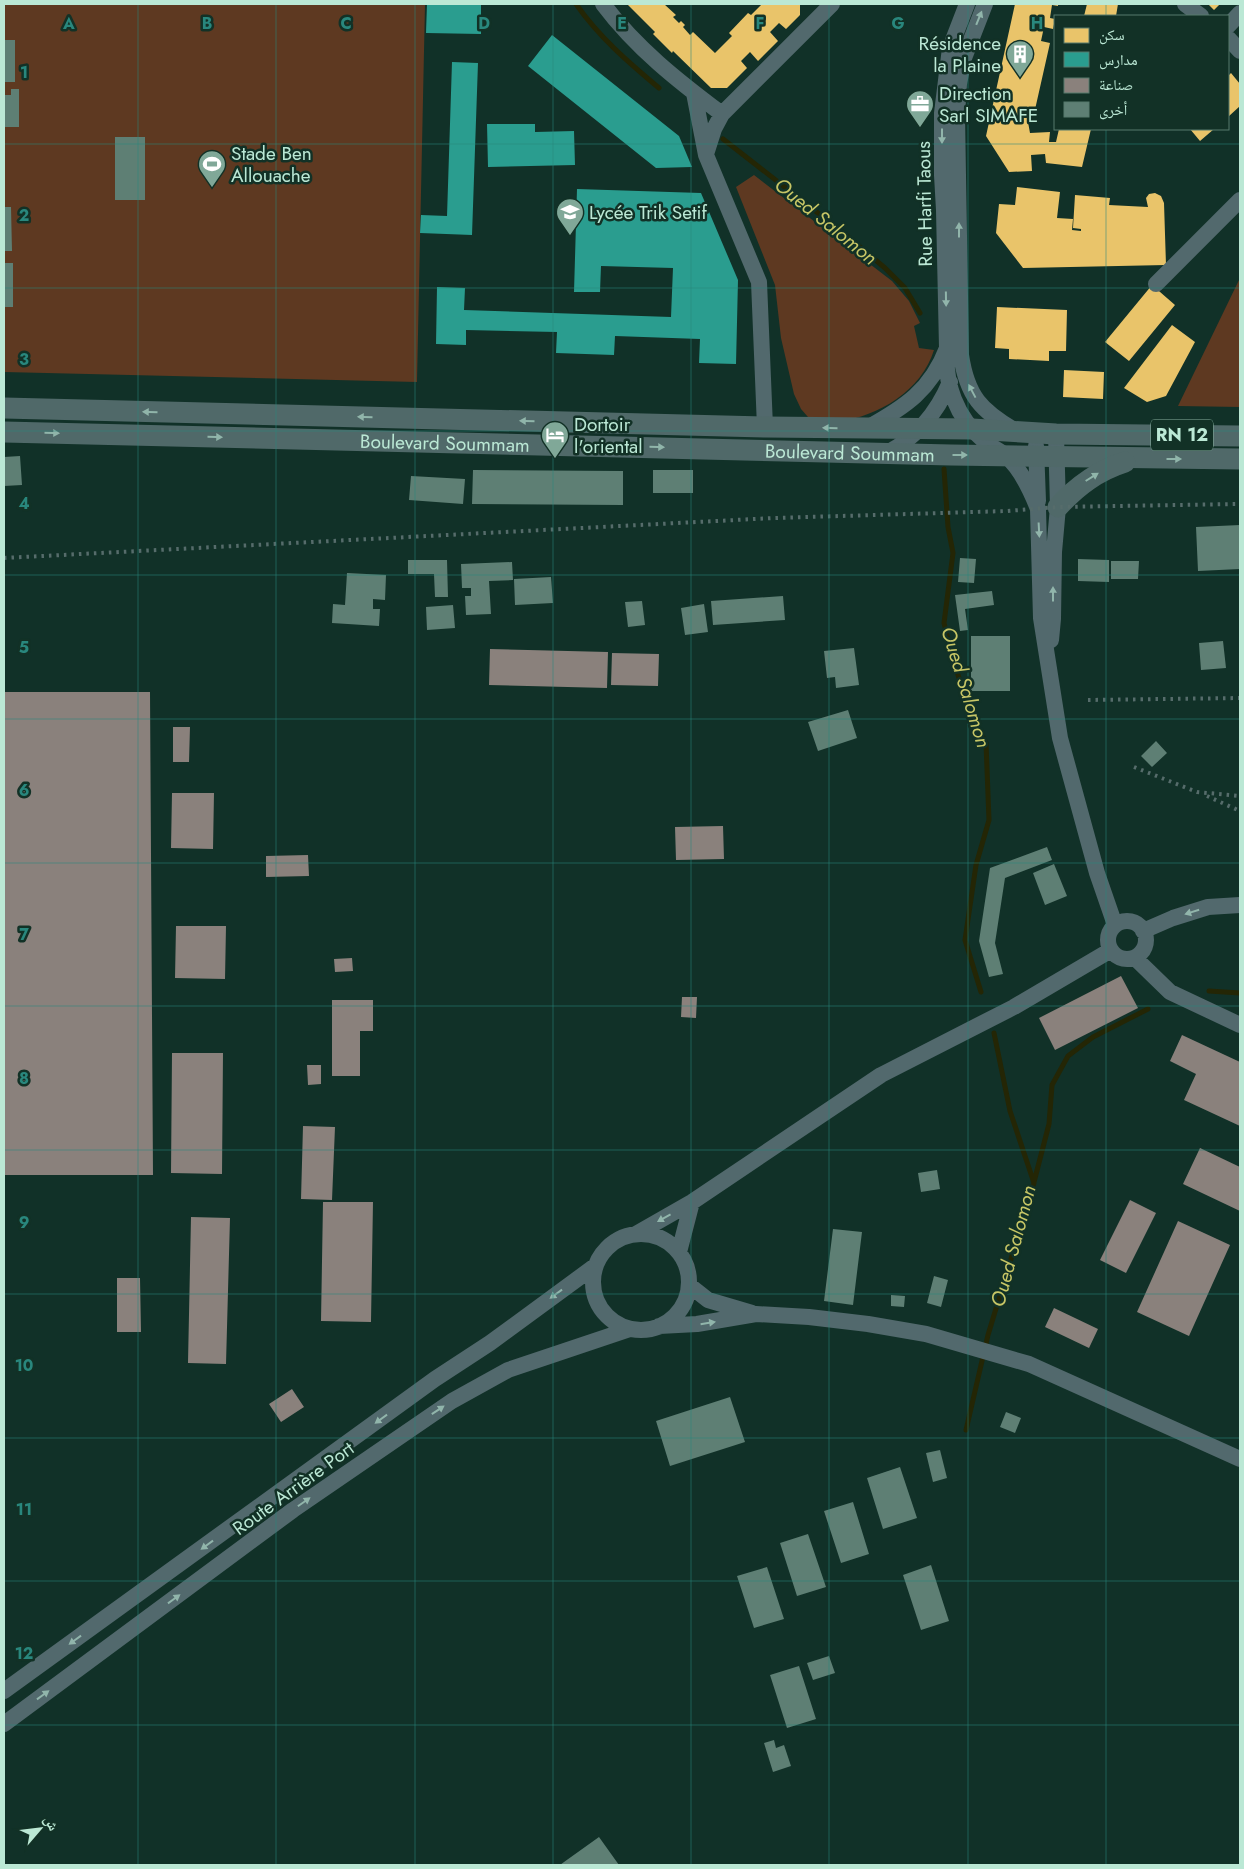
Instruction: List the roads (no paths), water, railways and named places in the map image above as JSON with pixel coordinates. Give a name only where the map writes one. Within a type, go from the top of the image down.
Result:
[{"type":"main road","name":"Boulevard Soummam","points":[[4,408],[765,427],[920,428],[1037,434],[1240,436]]},
{"type":"main road","name":"Boulevard Soummam","points":[[4,432],[1129,458]]},
{"type":"main road","points":[[1048,508],[1095,474],[1129,458]]},
{"type":"main road","name":"RN 12","points":[[1129,458],[1240,459]]},
{"type":"street","points":[[603,4],[639,47],[722,114]]},
{"type":"street","name":"Rue Harfi Taous","points":[[967,4],[950,48],[942,114],[942,175],[954,346],[970,388],[979,403],[990,414],[1037,434]]},
{"type":"street","name":"Rue Harfi Taous","points":[[985,4],[964,58],[959,84],[954,346],[947,372],[949,384],[960,413],[972,430],[985,442],[1006,456]]},
{"type":"street","points":[[1185,4],[1200,15]]},
{"type":"street","points":[[706,155],[711,138],[722,114],[827,5]]},
{"type":"street","points":[[1229,25],[1240,13]]},
{"type":"street","points":[[1229,39],[1240,50]]},
{"type":"street","points":[[694,93],[706,155],[759,282],[765,427]]},
{"type":"street","points":[[1156,284],[1240,200]]},
{"type":"street","name":"Rue Harfi Taous","points":[[866,429],[896,412],[920,393],[954,346]]},
{"type":"street","points":[[887,453],[920,428],[940,404],[948,390],[949,384]]},
{"type":"street","points":[[1037,434],[1046,456],[1048,508],[1054,552],[1053,619],[1049,660],[1060,738],[1097,873],[1115,925]]},
{"type":"street","points":[[1006,456],[1032,493],[1048,508]]},
{"type":"street","points":[[1144,931],[1173,918],[1208,907],[1240,905]]},
{"type":"street","points":[[1127,921],[1139,926],[1144,931],[1146,943],[1144,949],[1135,958],[1119,958],[1111,950],[1108,940],[1109,934],[1115,925],[1127,921]]},
{"type":"street","points":[[636,1234],[692,1202],[882,1075],[1014,1007],[1111,950]]},
{"type":"street","points":[[1135,958],[1170,992],[1240,1026]]},
{"type":"street","points":[[679,1252],[692,1202]]},
{"type":"street","points":[[636,1234],[652,1235],[667,1241],[679,1252],[686,1268],[689,1285],[686,1298],[680,1310],[671,1320],[645,1330],[630,1329],[615,1322],[603,1312],[596,1297],[593,1282],[595,1266],[611,1244],[623,1237],[636,1234]]},
{"type":"street","name":"Route Arrière Port","points":[[4,1691],[435,1379],[490,1343],[595,1266]]},
{"type":"street","points":[[689,1285],[708,1300],[756,1314]]},
{"type":"street","points":[[659,1326],[697,1324],[756,1314],[809,1317],[868,1324],[926,1334],[1029,1364],[1240,1459]]},
{"type":"street","name":"Route Arrière Port","points":[[4,1724],[293,1510],[452,1401],[508,1370],[630,1329]]},
{"type":"waterway","name":"Oued Salomon","points":[[576,4],[604,38],[659,88]]},
{"type":"waterway","name":"Oued Salomon","points":[[723,139],[841,231],[885,268],[905,288],[920,313]]},
{"type":"waterway","name":"Oued Salomon","points":[[944,469],[948,527],[953,553],[944,623],[970,713],[986,743],[989,820],[976,865],[965,940],[981,992]]},
{"type":"waterway","points":[[1209,991],[1240,993]]},
{"type":"waterway","points":[[1034,1182],[1049,1124],[1052,1085],[1068,1056],[1093,1037],[1148,1009]]},
{"type":"waterway","name":"Oued Salomon","points":[[966,1430],[988,1335],[1034,1183],[1010,1111],[994,1033]]},
{"type":"railway","points":[[4,558],[774,518],[1007,511],[1058,507],[1240,504]]},
{"type":"railway","points":[[1088,700],[1240,698]]},
{"type":"railway","points":[[1134,767],[1197,792],[1240,796]]},
{"type":"railway","points":[[1207,796],[1240,811]]},
{"type":"place","name":"Résidence la Plaine","points":[[1020,78]]},
{"type":"place","name":"Direction Sarl SIMAFE","points":[[920,128]]},
{"type":"place","name":"Stade Ben Allouache","points":[[212,188]]},
{"type":"place","name":"Lycée Trik Setif","points":[[570,236]]},
{"type":"place","name":"Dortoir l'oriental","points":[[555,459]]}]
